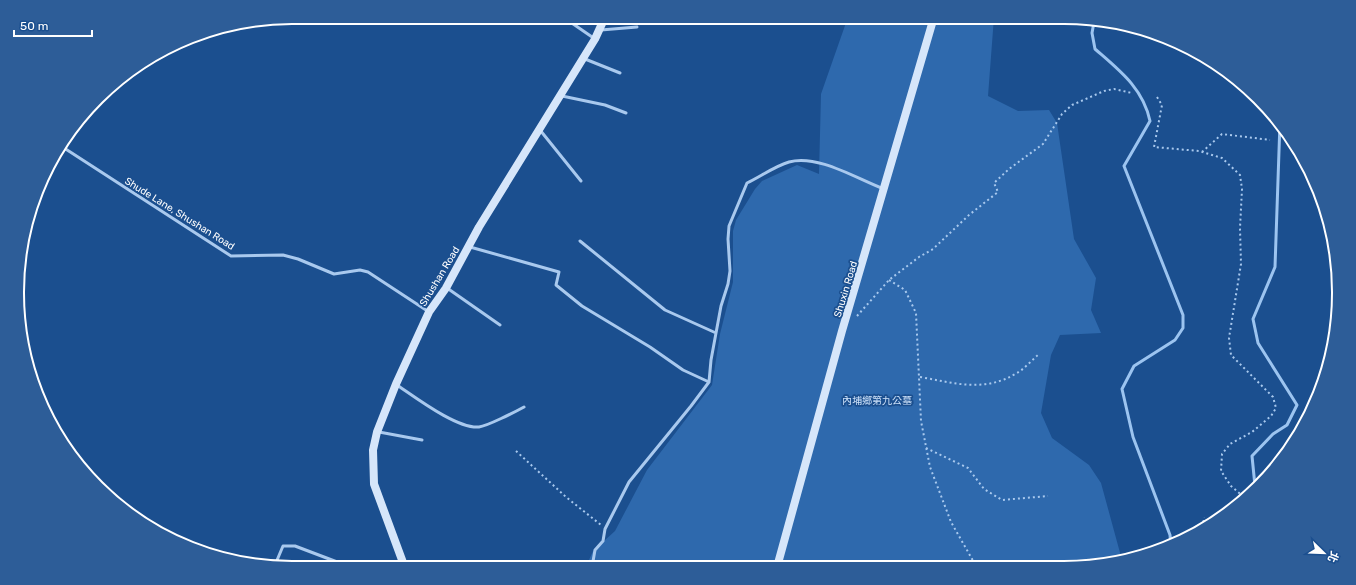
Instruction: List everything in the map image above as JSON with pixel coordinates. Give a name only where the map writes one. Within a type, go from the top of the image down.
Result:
[{"type":"street","name":"Shushan Road","points":[[402,561],[374,484],[373,450],[377,432],[396,384],[429,312],[446,288],[468,246],[583,58],[602,24]]},
{"type":"street","name":"Shuxin Road","points":[[779,561],[842,331],[885,190],[932,24]]},
{"type":"lane","points":[[574,24],[595,38]]},
{"type":"lane","points":[[599,30],[637,27]]},
{"type":"lane","points":[[583,58],[620,74]]},
{"type":"lane","points":[[560,95],[605,105],[626,113]]},
{"type":"lane","points":[[539,129],[581,181]]},
{"type":"lane","name":"Shude Lane, Shushan Road","points":[[65,149],[231,256],[283,256],[298,259],[334,274],[360,270],[368,272],[429,312]]},
{"type":"lane","points":[[593,561],[595,550],[603,541],[605,529],[629,482],[709,382],[716,332],[728,284],[729,226],[747,183],[789,162],[810,161],[832,166],[885,190]]},
{"type":"lane","points":[[580,241],[665,310],[716,332]]},
{"type":"lane","points":[[468,246],[559,272],[556,285],[582,306],[650,347],[683,370],[709,382]]},
{"type":"lane","points":[[446,288],[500,325]]},
{"type":"lane","points":[[396,384],[422,402],[457,422],[479,427],[524,407]]},
{"type":"lane","points":[[377,432],[422,440]]},
{"type":"lane","points":[[277,560],[283,546],[295,546],[335,561]]},
{"type":"path","points":[[853,320],[889,280],[918,257],[933,249],[969,215],[998,192],[994,183],[1009,169],[1043,144],[1062,114],[1072,105],[1104,91],[1114,89],[1132,93]]},
{"type":"path","points":[[1157,97],[1162,105],[1154,147],[1202,152],[1222,158],[1240,175],[1242,189],[1240,228],[1241,264],[1229,338],[1231,355],[1273,397],[1276,408],[1271,416],[1252,432],[1230,444],[1222,454],[1221,471],[1231,486],[1240,495]]},
{"type":"path","points":[[1202,152],[1222,134],[1270,140]]},
{"type":"path","points":[[889,280],[906,290],[916,313],[921,421],[930,467],[951,522],[973,561]]},
{"type":"path","points":[[920,377],[959,384],[982,386],[995,383],[1017,373],[1038,355]]},
{"type":"path","points":[[926,448],[968,468],[984,490],[1002,500],[1048,496]]},
{"type":"path","points":[[516,451],[566,497],[605,529]]},
{"type":"path","points":[[1204,517],[1204,522]]},
{"type":"green space","name":"內埔鄉第九公墓","points":[[846,24],[993,24],[988,96],[1018,111],[1049,110],[1057,123],[1074,239],[1096,278],[1091,310],[1101,333],[1060,335],[1051,355],[1041,413],[1052,438],[1089,465],[1101,483],[1121,555],[1099,559],[1064,561],[589,561],[593,551],[615,531],[647,470],[712,385],[720,334],[733,282],[733,231],[736,220],[755,189],[762,181],[797,165],[819,174],[821,94]]},
{"type":"waterway","points":[[1093,26],[1092,33],[1095,49],[1129,80],[1136,89],[1147,109],[1150,121],[1124,166],[1183,315],[1183,328],[1175,340],[1134,366],[1122,389],[1133,437],[1170,539]]},
{"type":"waterway","points":[[1254,481],[1252,456],[1273,434],[1287,425],[1297,405],[1258,343],[1253,319],[1275,267],[1280,133]]}]
